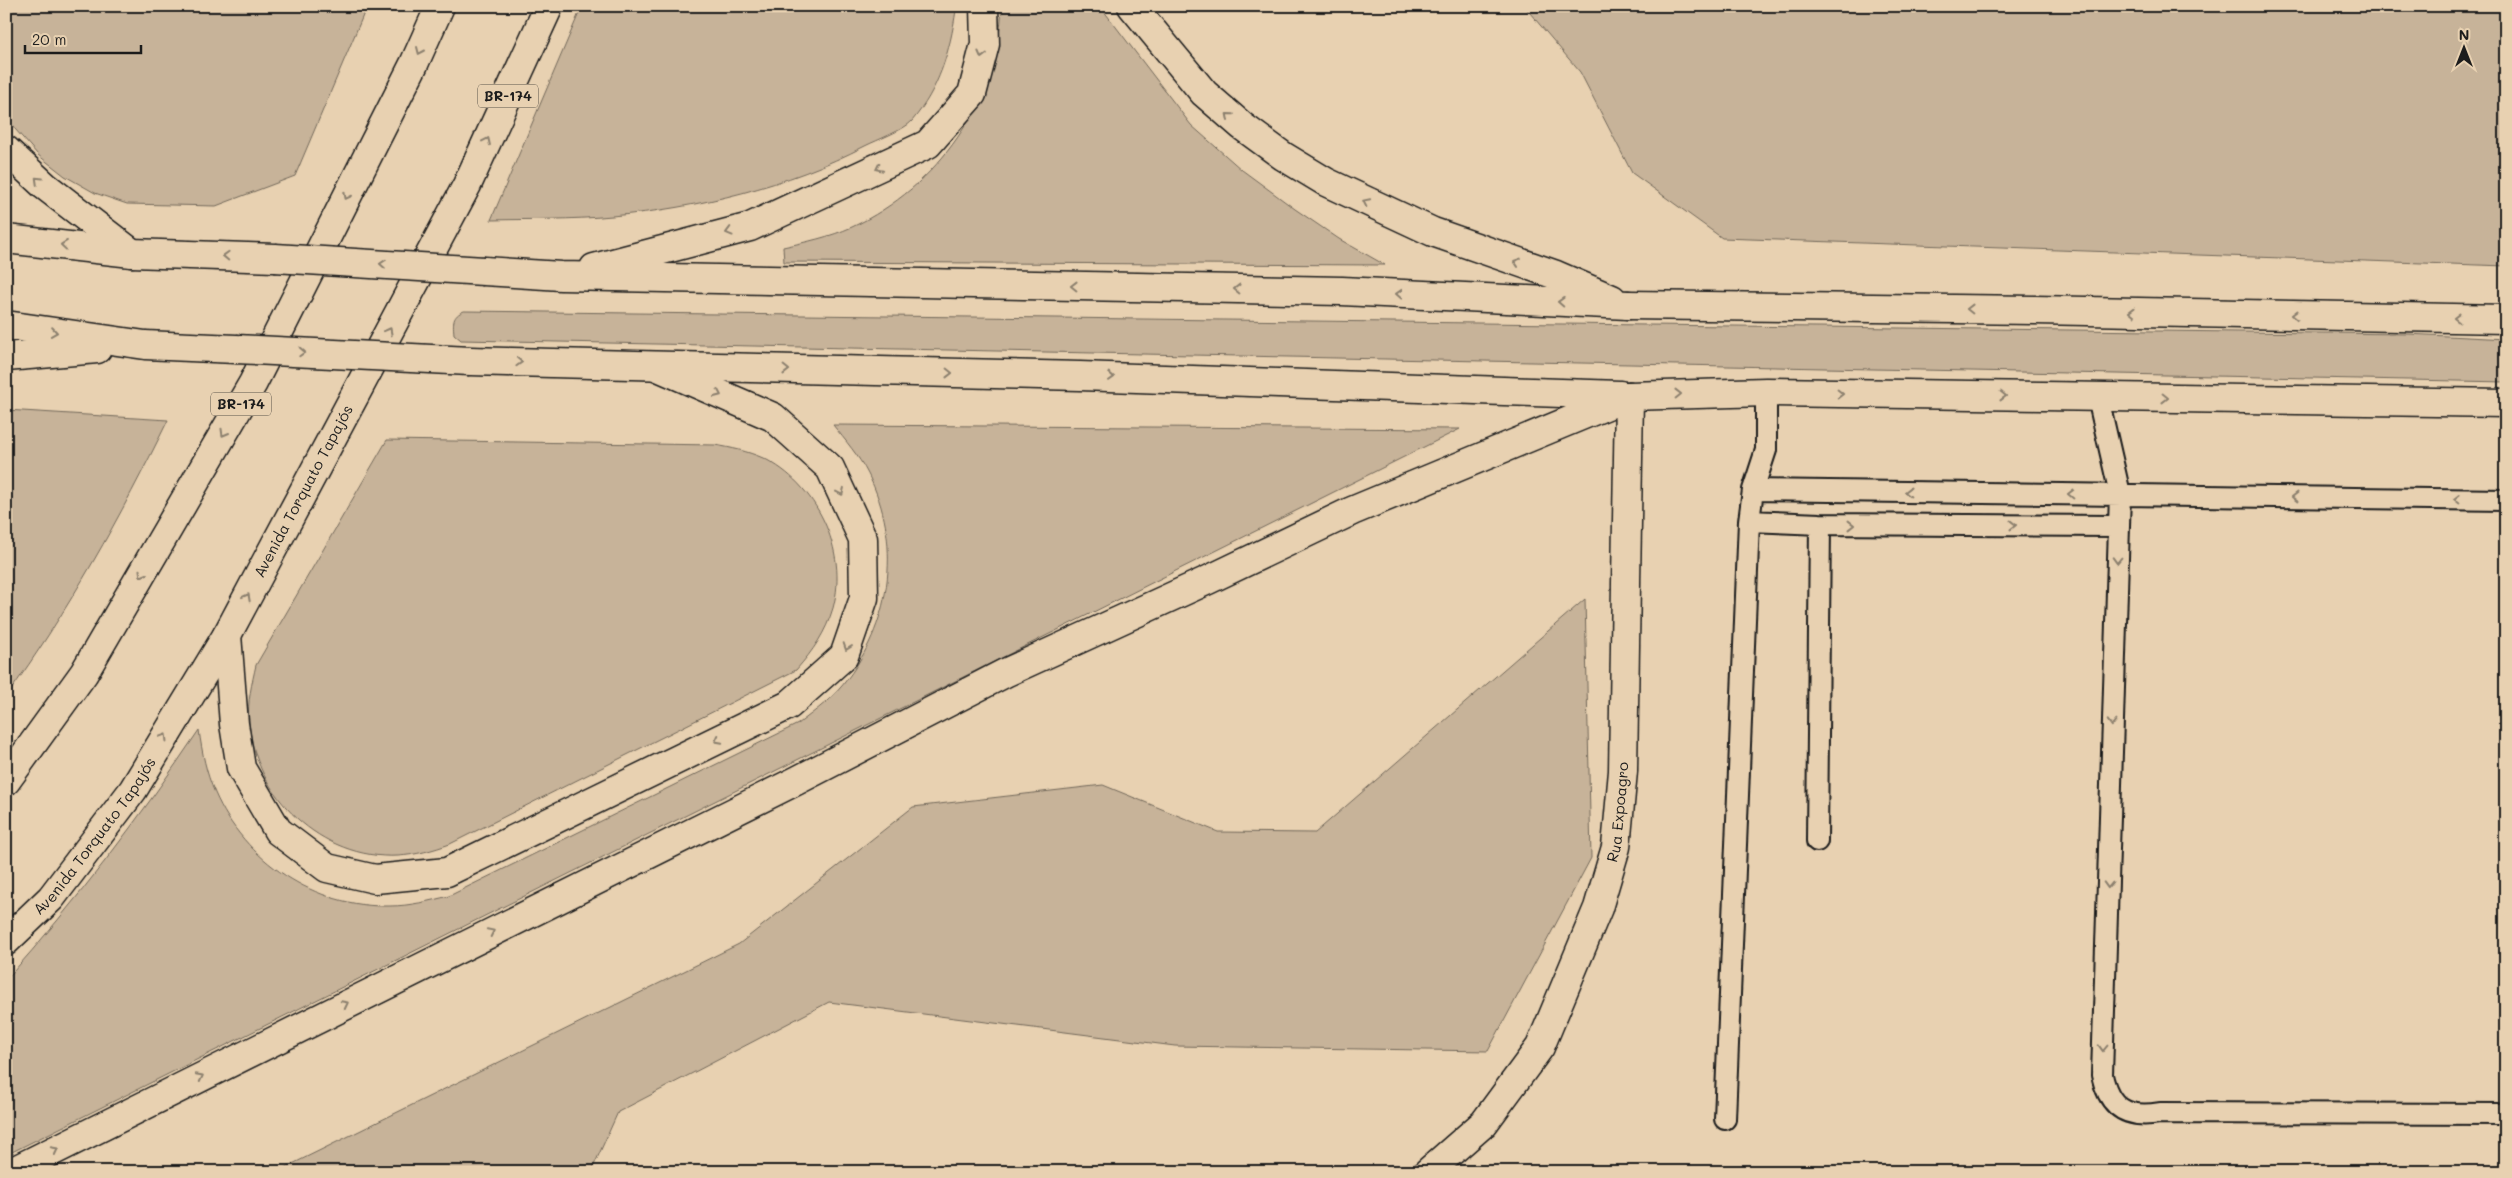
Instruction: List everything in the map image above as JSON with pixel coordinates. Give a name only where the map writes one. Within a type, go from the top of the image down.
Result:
[{"type":"main road","name":"BR-174","points":[[6,781],[84,672],[253,383],[414,64],[440,6]]},
{"type":"main road","name":"Avenida Torquato Tapajós","points":[[6,941],[51,898],[133,790],[226,635],[467,185],[550,6]]},
{"type":"main road","points":[[561,276],[750,227],[928,144],[972,94],[985,44],[984,6]]},
{"type":"main road","points":[[1132,6],[1204,93],[1242,126],[1283,156],[1326,182],[1433,232],[1556,274],[1628,305]]},
{"type":"main road","points":[[6,150],[45,186],[132,253]]},
{"type":"main road","points":[[6,239],[132,253],[275,258],[561,276],[1342,291],[1628,305],[2506,319]]},
{"type":"main road","points":[[6,325],[145,345],[470,361],[658,367],[1080,376],[1629,396],[1766,392],[2506,404]]},
{"type":"main road","points":[[6,357],[145,345]]},
{"type":"main road","points":[[226,635],[234,724],[241,768],[278,831],[327,868],[376,879],[447,872],[789,705],[844,656],[864,598],[863,539],[830,468],[773,418],[658,367]]},
{"type":"main road","points":[[11,1172],[796,781],[1005,672],[1208,580],[1352,511],[1629,396]]},
{"type":"main road","name":"Rua Expoagro","points":[[1428,1172],[1484,1123],[1540,1047],[1598,908],[1616,847],[1623,771],[1629,396]]},
{"type":"lane","points":[[1725,1119],[1749,521],[1753,490],[1766,450],[1766,392]]},
{"type":"lane","points":[[2098,398],[2120,494],[2102,1075],[2105,1088],[2111,1100],[2121,1109],[2133,1114],[2146,1116],[2160,1113],[2506,1114]]},
{"type":"lane","points":[[1753,490],[2506,500]]},
{"type":"lane","points":[[1749,521],[1820,524],[2118,526]]},
{"type":"lane","points":[[1817,841],[1820,524]]},
{"type":"shaded area","points":[[6,6],[367,6],[295,176],[216,206],[127,204],[95,193],[65,176],[38,155],[15,129],[6,114]]},
{"type":"shaded area","points":[[582,6],[956,6],[956,10],[947,55],[942,69],[929,96],[912,121],[897,131],[836,160],[774,184],[710,201],[677,207],[597,217],[491,220]]},
{"type":"shaded area","points":[[1002,6],[1100,6],[1191,125],[1242,170],[1295,209],[1339,239],[1385,265],[784,262],[783,247],[827,236],[852,227],[883,210],[911,189],[936,165],[958,137],[975,107],[989,75],[998,41]]},
{"type":"shaded area","points":[[1524,6],[2506,6],[2506,266],[1722,238],[1632,173],[1580,72]]},
{"type":"shaded area","points":[[464,311],[2408,334],[2506,339],[2506,382],[461,340],[454,334],[454,323],[457,315]]},
{"type":"shaded area","points":[[6,410],[168,420],[132,492],[93,562],[51,631],[6,697]]},
{"type":"shaded area","points":[[833,425],[1460,429],[6,1155],[6,980],[58,920],[107,858],[199,730],[209,778],[215,793],[228,817],[244,839],[263,859],[309,889],[335,899],[362,904],[397,906],[449,896],[798,724],[825,703],[848,678],[863,655],[874,631],[883,605],[887,579],[888,552],[879,500],[868,474]]},
{"type":"shaded area","points":[[387,440],[715,445],[763,458],[782,469],[799,484],[813,501],[824,521],[832,542],[837,586],[833,608],[827,625],[808,656],[796,670],[450,844],[411,855],[398,856],[370,854],[343,847],[319,835],[297,818],[278,798],[264,774],[254,748],[249,721],[249,700],[256,665]]},
{"type":"shaded area","points":[[1585,599],[1591,858],[1488,1051],[1175,1046],[829,1002],[618,1112],[591,1172],[276,1172],[739,944],[913,807],[1103,785],[1218,832],[1315,833]]}]
